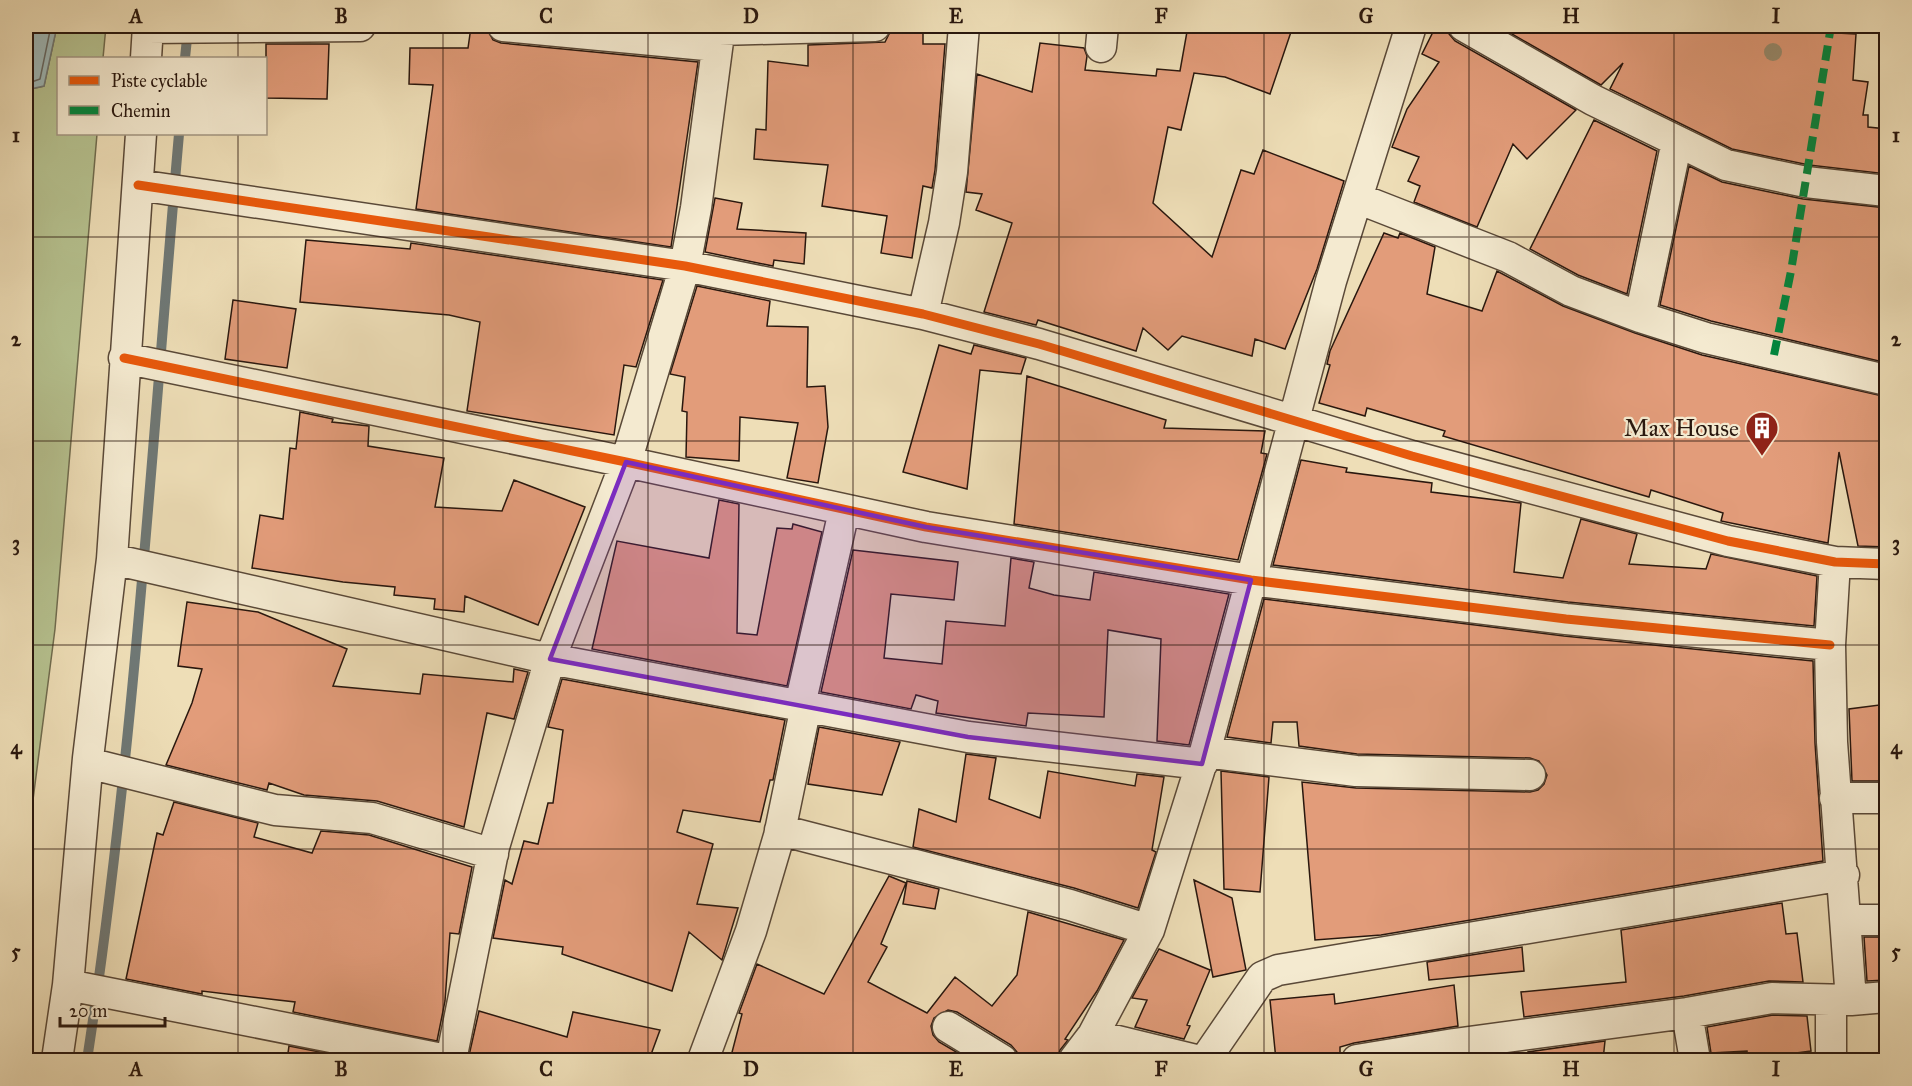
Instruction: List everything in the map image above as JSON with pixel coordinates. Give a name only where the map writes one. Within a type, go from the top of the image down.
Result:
[{"type":"street","points":[[146,57],[148,26],[360,26]]},
{"type":"street","points":[[503,26],[718,34],[875,26]]},
{"type":"street","points":[[923,314],[944,224],[952,172],[963,26]]},
{"type":"street","points":[[1074,1060],[1093,1035],[1149,930],[1203,758],[1292,420],[1357,198],[1411,26]]},
{"type":"street","points":[[1464,26],[1593,100],[1726,165],[1806,182],[1887,191]]},
{"type":"street","points":[[68,985],[449,1060],[493,854],[550,659],[626,462],[685,266],[696,208],[718,34]]},
{"type":"street","points":[[57,1060],[68,985],[88,763],[112,559],[141,135]]},
{"type":"street","points":[[1640,317],[1677,141]]},
{"type":"street","points":[[138,185],[685,266],[923,314],[1039,344],[1412,456],[1728,541],[1835,562],[1887,564]]},
{"type":"street","points":[[1357,198],[1508,257],[1572,291],[1640,317],[1706,338],[1887,380]]},
{"type":"street","points":[[124,358],[926,527],[1251,580],[1566,619],[1830,645]]},
{"type":"street","points":[[703,1060],[751,931],[780,831],[803,706],[844,511]]},
{"type":"street","points":[[112,559],[550,659],[968,737],[1356,771],[1530,776]]},
{"type":"street","points":[[1831,1060],[1841,1000],[1847,920],[1835,798],[1830,645],[1835,562]]},
{"type":"street","points":[[88,763],[275,810],[372,819],[493,854]]},
{"type":"street","points":[[1835,798],[1887,798]]},
{"type":"street","points":[[780,831],[1070,904],[1149,930]]},
{"type":"street","points":[[1205,1060],[1262,977],[1278,970],[1844,875]]},
{"type":"street","points":[[1847,920],[1887,920]]},
{"type":"street","points":[[1357,1060],[1455,1052],[1772,998],[1841,1000],[1887,997]]},
{"type":"street","points":[[1687,1013],[1695,1060]]},
{"type":"street","points":[[948,1027],[1002,1060]]},
{"type":"street","points":[[1093,1035],[1196,1060]]},
{"type":"highlighted area","points":[[626,462],[926,527],[1251,580],[1202,764],[968,737],[550,659]]},
{"type":"green space","points":[[57,26],[106,26],[103,57],[57,57],[57,135],[97,135],[55,629],[26,854],[26,90],[44,86]]},
{"type":"water","points":[[26,26],[57,26],[44,86],[26,90]]},
{"type":"building","points":[[1188,26],[1293,26],[1270,94],[1225,77],[1194,73],[1181,130],[1168,127],[1153,203],[1212,257],[1241,170],[1254,174],[1263,150],[1344,181],[1317,269],[1285,349],[1255,339],[1252,356],[1182,336],[1168,350],[1143,328],[1136,351],[1038,320],[1036,325],[984,312],[1012,223],[976,210],[982,194],[966,192],[977,74],[1032,92],[1040,43],[1084,48],[1087,56],[1085,70],[1156,76],[1157,69],[1180,71]]},
{"type":"building","points":[[1436,26],[1447,26],[1449,34],[1455,41],[1576,110],[1527,159],[1513,144],[1477,227],[1414,202],[1420,186],[1408,181],[1419,157],[1392,147],[1407,109],[1439,62],[1422,54]]},
{"type":"building","points":[[1498,26],[1820,26],[1819,32],[1856,34],[1853,80],[1868,82],[1863,115],[1868,115],[1868,127],[1887,129],[1887,174],[1809,165],[1732,149],[1610,89],[1623,63],[1601,85]]},
{"type":"building","points":[[471,27],[487,29],[493,40],[501,43],[698,62],[671,247],[416,209],[433,85],[409,84],[410,48],[468,48]]},
{"type":"building","points":[[891,30],[923,31],[923,44],[945,44],[935,170],[932,188],[923,186],[912,258],[881,253],[887,216],[822,206],[828,165],[754,159],[756,129],[766,130],[768,61],[808,66],[808,45],[885,42]]},
{"type":"building","points":[[266,44],[329,44],[327,99],[267,98]]},
{"type":"building","points":[[1594,120],[1657,151],[1627,294],[1578,275],[1530,249]]},
{"type":"building","points":[[1689,166],[1722,182],[1803,199],[1887,208],[1886,349],[1883,362],[1711,321],[1660,305]]},
{"type":"building","points":[[715,198],[742,203],[737,229],[806,233],[804,264],[774,260],[773,266],[705,252]]},
{"type":"building","points":[[1384,233],[1398,238],[1400,233],[1435,247],[1427,294],[1482,311],[1497,271],[1563,306],[1702,355],[1887,397],[1887,547],[1858,546],[1839,452],[1828,543],[1721,521],[1723,513],[1651,490],[1649,497],[1443,436],[1445,431],[1367,408],[1365,416],[1319,403],[1330,365],[1327,364],[1330,351]]},
{"type":"building","points":[[306,240],[410,249],[411,243],[663,280],[636,367],[624,365],[614,435],[467,411],[480,322],[449,315],[300,302]]},
{"type":"building","points":[[697,286],[770,301],[767,326],[808,327],[807,387],[825,386],[828,427],[818,483],[787,478],[798,423],[740,417],[739,461],[686,457],[687,412],[682,411],[685,377],[670,374]]},
{"type":"building","points":[[233,300],[296,309],[287,368],[225,359]]},
{"type":"building","points":[[939,345],[971,354],[974,345],[1026,358],[1021,374],[980,370],[967,489],[903,472]]},
{"type":"building","points":[[1027,376],[1166,420],[1164,428],[1265,431],[1261,453],[1267,454],[1238,560],[1014,524]]},
{"type":"building","points":[[300,412],[333,419],[332,422],[369,426],[368,446],[444,458],[435,507],[502,511],[514,480],[585,507],[538,625],[465,596],[464,612],[434,609],[435,599],[394,595],[395,587],[343,582],[252,568],[260,515],[283,519],[290,448],[296,449]]},
{"type":"building","points":[[1301,460],[1347,468],[1346,472],[1432,483],[1431,492],[1521,503],[1514,572],[1563,578],[1581,519],[1637,534],[1629,564],[1706,569],[1711,554],[1817,576],[1814,626],[1568,602],[1273,565]]},
{"type":"building","points":[[719,500],[739,504],[737,633],[757,635],[777,528],[792,529],[793,524],[822,532],[787,686],[592,649],[617,541],[709,558]]},
{"type":"building","points":[[853,550],[958,562],[954,600],[891,594],[884,658],[942,664],[946,621],[1005,626],[1011,558],[1034,562],[1029,588],[1054,595],[1090,600],[1094,572],[1229,594],[1189,745],[1157,741],[1161,639],[1108,630],[1104,717],[1028,713],[1026,726],[936,713],[938,701],[916,695],[911,709],[821,692]]},
{"type":"building","points":[[1264,599],[1564,636],[1813,661],[1815,743],[1823,861],[1381,935],[1315,940],[1302,782],[1356,788],[1530,792],[1538,790],[1544,784],[1547,775],[1539,761],[1530,758],[1357,754],[1299,746],[1297,722],[1273,722],[1271,743],[1227,737]]},
{"type":"building","points":[[187,602],[258,612],[347,649],[333,686],[420,694],[423,674],[513,682],[514,669],[528,672],[514,719],[487,713],[464,827],[377,801],[304,795],[269,783],[267,790],[166,765],[192,703],[202,669],[178,666]]},
{"type":"building","points":[[562,679],[785,720],[773,780],[770,780],[760,822],[683,810],[677,832],[713,844],[697,904],[738,908],[722,960],[689,932],[672,991],[562,954],[563,947],[493,938],[505,880],[512,884],[524,841],[538,844],[548,803],[553,803],[563,730],[548,727]]},
{"type":"building","points":[[1887,704],[1887,781],[1852,781],[1849,709]]},
{"type":"building","points":[[819,727],[900,742],[882,795],[808,784]]},
{"type":"building","points":[[966,754],[996,758],[989,799],[1040,818],[1048,771],[1135,786],[1137,774],[1164,777],[1152,850],[1156,852],[1138,908],[1074,888],[913,847],[919,809],[956,822]]},
{"type":"building","points":[[1221,771],[1269,777],[1260,892],[1224,889]]},
{"type":"building","points":[[174,802],[258,823],[254,837],[312,853],[321,831],[369,835],[472,867],[459,934],[450,933],[445,1001],[437,1041],[293,1012],[295,1002],[202,991],[202,994],[126,979],[157,833],[163,835]]},
{"type":"building","points":[[889,876],[906,883],[881,944],[887,947],[868,982],[927,1013],[955,977],[992,1006],[1017,975],[1028,912],[1124,940],[1097,991],[1065,1039],[1068,1040],[1060,1050],[1057,1060],[1019,1060],[1017,1052],[1011,1045],[957,1012],[948,1010],[934,1018],[931,1026],[933,1035],[939,1042],[970,1060],[730,1060],[742,1014],[739,1013],[757,964],[824,994]]},
{"type":"building","points":[[1194,880],[1232,898],[1246,970],[1213,977]]},
{"type":"building","points":[[907,881],[939,889],[935,909],[903,904]]},
{"type":"building","points":[[1782,903],[1786,934],[1797,933],[1803,982],[1769,981],[1684,996],[1524,1017],[1521,992],[1626,982],[1621,930]]},
{"type":"building","points":[[1864,937],[1887,937],[1887,980],[1867,981]]},
{"type":"building","points":[[1522,947],[1524,971],[1429,980],[1427,962]]},
{"type":"building","points":[[1159,949],[1210,970],[1187,1025],[1190,1026],[1184,1039],[1135,1027],[1147,1000],[1132,998]]},
{"type":"building","points":[[1454,985],[1458,1026],[1354,1043],[1340,1047],[1340,1055],[1276,1060],[1270,1000],[1334,994],[1335,1004]]},
{"type":"building","points":[[479,1011],[567,1037],[573,1012],[660,1030],[649,1060],[468,1060]]},
{"type":"building","points":[[1773,1015],[1807,1016],[1811,1051],[1782,1055],[1783,1060],[1748,1060],[1747,1051],[1711,1053],[1707,1027]]},
{"type":"building","points":[[1605,1041],[1603,1060],[1529,1060],[1528,1052]]},
{"type":"building","points":[[289,1046],[361,1060],[287,1060]]},
{"type":"building","points":[[1100,1054],[1108,1056],[1115,1060],[1095,1060]]},
{"type":"waterway","points":[[185,57],[188,29]]},
{"type":"waterway","points":[[87,1060],[130,714],[179,135]]},
{"type":"marked path","points":[[1774,355],[1791,271],[1831,26]]},
{"type":"cycle path","points":[[138,185],[685,266],[923,314],[1039,344],[1412,456],[1728,541],[1835,562],[1886,564]]},
{"type":"cycle path","points":[[124,358],[926,527],[1251,580],[1566,619],[1830,645]]},
{"type":"place","name":"Max House","points":[[1762,457]]}]
